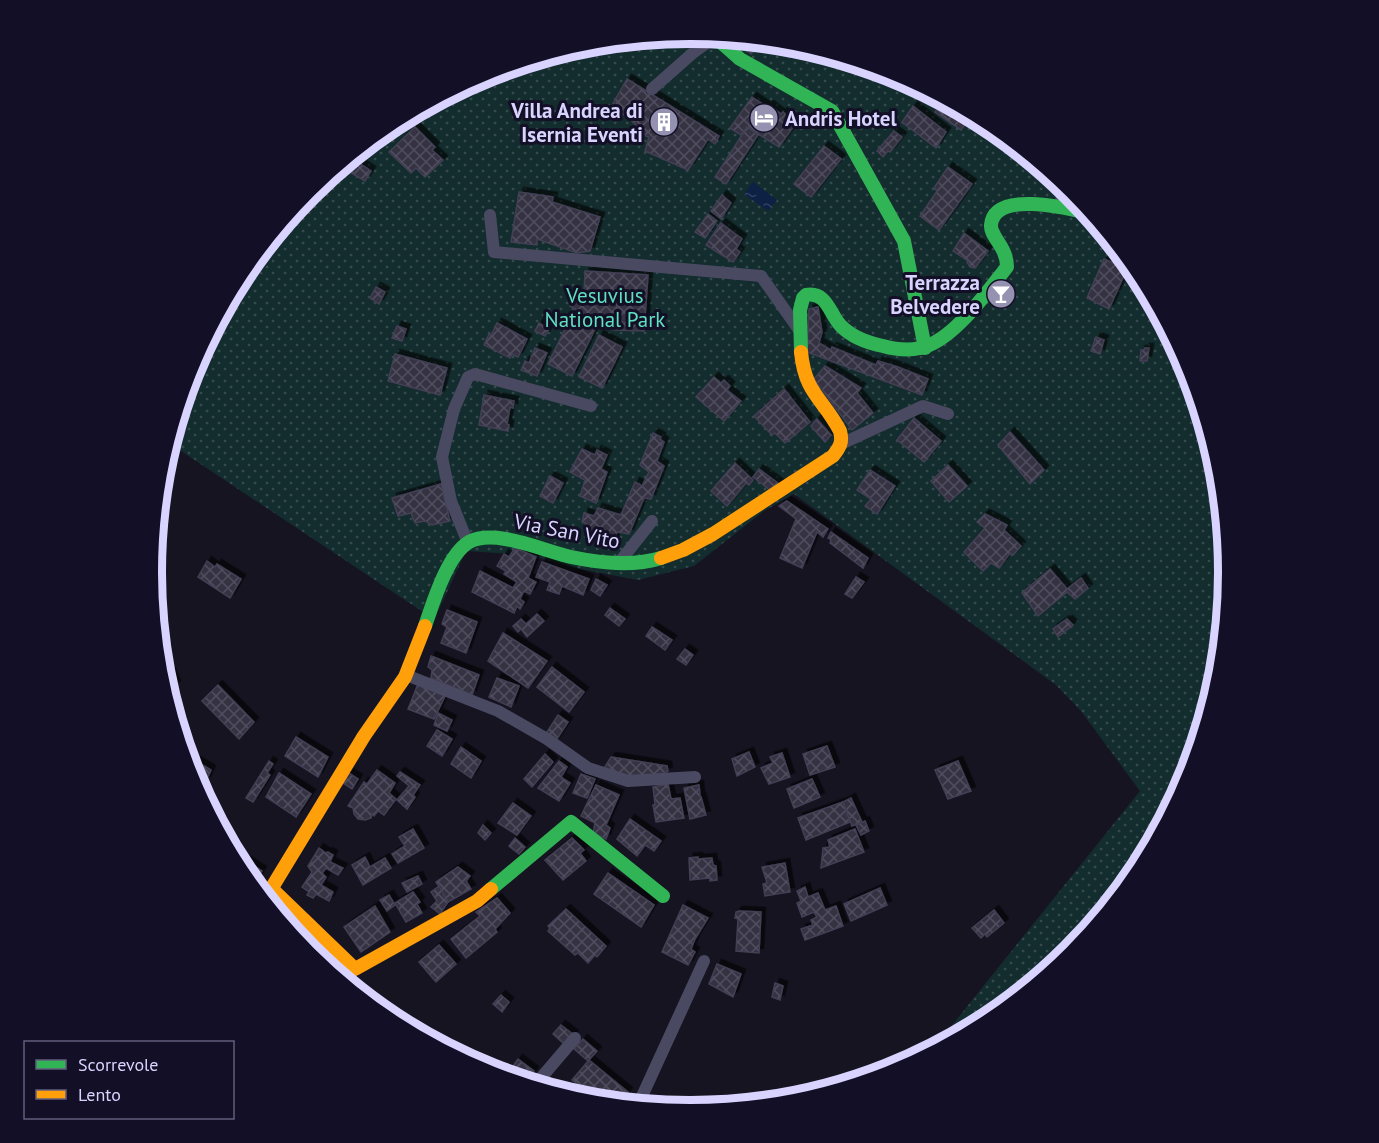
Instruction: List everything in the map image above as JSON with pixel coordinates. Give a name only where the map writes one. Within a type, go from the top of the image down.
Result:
[{"type":"street","points":[[652,90],[704,44]]},
{"type":"street","points":[[726,45],[740,59],[832,111],[904,241],[924,348]]},
{"type":"street","points":[[1059,208],[1062,197]]},
{"type":"street","points":[[948,414],[923,406],[842,444],[841,434],[810,389],[803,373],[800,331],[802,298],[807,294],[813,294],[826,303],[841,326],[850,334],[868,342],[891,348],[924,348],[942,337],[969,312],[1008,267],[1006,250],[993,233],[991,224],[994,215],[1001,207],[1023,203],[1075,211]]},
{"type":"street","points":[[490,215],[494,252],[761,276],[800,331]]},
{"type":"street","points":[[270,891],[371,725],[401,686],[447,570],[458,551],[468,543],[451,501],[442,457],[454,409],[468,377],[475,374],[591,406]]},
{"type":"street","name":"Via San Vito","points":[[468,543],[478,539],[517,542],[570,557],[618,564],[662,559],[692,545],[833,456],[842,444]]},
{"type":"street","points":[[618,564],[652,521]]},
{"type":"street","points":[[406,675],[498,711],[547,739],[588,768],[627,781],[695,777]]},
{"type":"street","points":[[281,905],[355,969],[477,901],[571,822],[663,896]]},
{"type":"street","points":[[642,1097],[704,961]]},
{"type":"street","points":[[540,1078],[575,1038]]},
{"type":"green space","name":"Vesuvius National Park","points":[[655,45],[724,45],[758,48],[826,61],[892,84],[923,98],[983,132],[1011,153],[1063,198],[1086,223],[1129,278],[1147,308],[1177,369],[1189,402],[1200,435],[1213,503],[1218,572],[1213,640],[1200,708],[1177,774],[1163,805],[1129,865],[1086,920],[1063,945],[1011,990],[983,1011],[946,1033],[1140,791],[1081,711],[1056,685],[794,494],[764,511],[694,566],[638,580],[574,568],[530,555],[466,551],[431,627],[426,614],[176,448],[190,402],[216,338],[250,278],[293,223],[341,175],[396,132],[456,98],[487,84],[553,61],[621,48]]},
{"type":"water","points":[[753,182],[777,200],[768,211],[744,194]]},
{"type":"building","points":[[744,47],[758,48],[751,54]]},
{"type":"building","name":"Villa Andrea di Isernia Eventi","points":[[627,79],[719,136],[715,144],[708,139],[688,170],[645,151],[649,137],[629,118],[611,107]]},
{"type":"building","name":"Andris Hotel","points":[[752,97],[781,114],[783,112],[796,123],[779,147],[747,127],[741,135],[730,128]]},
{"type":"building","points":[[913,106],[946,132],[936,148],[902,122]]},
{"type":"building","points":[[939,106],[967,122],[961,130],[935,112]]},
{"type":"building","points":[[415,127],[435,147],[432,150],[443,160],[425,177],[416,168],[411,173],[389,152]]},
{"type":"building","points":[[747,127],[758,135],[726,184],[715,177]]},
{"type":"building","points":[[894,131],[902,137],[883,157],[877,151]]},
{"type":"building","points":[[824,146],[841,159],[811,197],[794,184]]},
{"type":"building","points":[[357,162],[371,171],[365,181],[347,170]]},
{"type":"building","points":[[948,167],[972,184],[939,230],[920,216],[937,191],[934,188]]},
{"type":"building","points":[[519,192],[553,197],[552,202],[600,217],[590,251],[577,253],[537,239],[537,245],[511,242]]},
{"type":"building","points":[[722,195],[731,203],[721,219],[711,211]]},
{"type":"building","points":[[708,214],[717,221],[705,238],[695,232]]},
{"type":"building","points":[[721,223],[742,239],[736,249],[740,252],[733,262],[706,245]]},
{"type":"building","points":[[964,233],[988,251],[975,268],[970,267],[968,261],[953,251]]},
{"type":"building","points":[[1104,259],[1120,266],[1125,273],[1109,309],[1087,298]]},
{"type":"building","points":[[585,271],[648,275],[644,331],[613,330],[570,306],[584,294]]},
{"type":"building","points":[[376,287],[385,292],[379,304],[370,298]]},
{"type":"building","points":[[818,307],[822,332],[819,343],[831,350],[832,347],[876,365],[878,361],[928,379],[922,395],[807,352],[809,309]]},
{"type":"building","points":[[572,315],[596,327],[572,376],[548,364]]},
{"type":"building","points":[[497,323],[527,339],[518,357],[512,354],[510,358],[484,345]]},
{"type":"building","points":[[539,323],[549,329],[545,336],[535,331]]},
{"type":"building","points":[[397,326],[406,329],[402,341],[392,338]]},
{"type":"building","points":[[599,335],[622,347],[602,388],[579,377]]},
{"type":"building","points":[[1096,337],[1104,340],[1100,354],[1091,351]]},
{"type":"building","points":[[535,348],[547,353],[537,376],[521,370],[525,361],[529,363]]},
{"type":"building","points":[[1149,348],[1147,361],[1140,361],[1141,350]]},
{"type":"building","points":[[395,354],[447,368],[440,395],[388,381]]},
{"type":"building","points":[[825,366],[861,388],[857,393],[873,413],[852,430],[814,379]]},
{"type":"building","points":[[714,377],[721,383],[724,380],[730,386],[727,390],[741,401],[724,421],[696,397]]},
{"type":"building","points":[[784,389],[810,422],[785,443],[775,433],[772,435],[754,416]]},
{"type":"building","points":[[484,395],[514,401],[513,408],[510,407],[508,431],[479,425]]},
{"type":"building","points":[[914,418],[941,441],[924,462],[897,440]]},
{"type":"building","points":[[817,419],[831,435],[825,442],[811,426]]},
{"type":"building","points":[[1010,432],[1044,470],[1030,484],[998,445]]},
{"type":"building","points":[[653,433],[661,437],[660,439],[664,442],[657,461],[664,466],[651,499],[644,498],[629,534],[617,532],[614,541],[585,532],[587,524],[582,522],[584,513],[594,516],[598,508],[621,515],[635,482],[642,486],[649,472],[640,465]]},
{"type":"building","points":[[582,449],[595,455],[597,450],[607,455],[601,469],[607,472],[596,503],[580,496],[585,480],[570,472]]},
{"type":"building","points":[[735,463],[753,480],[749,485],[746,483],[727,506],[711,491]]},
{"type":"building","points":[[948,465],[967,486],[949,502],[931,481]]},
{"type":"building","points":[[759,469],[779,484],[770,490],[753,477]]},
{"type":"building","points":[[870,470],[895,486],[877,514],[865,506],[871,499],[857,490]]},
{"type":"building","points":[[550,476],[563,483],[553,503],[540,496]]},
{"type":"building","points":[[441,484],[450,521],[432,525],[425,521],[415,523],[411,513],[398,516],[392,498]]},
{"type":"building","points":[[787,501],[828,529],[823,537],[817,532],[802,568],[780,558],[796,519],[779,506]]},
{"type":"building","points":[[985,514],[1007,525],[1004,530],[1021,546],[1013,555],[1010,553],[999,568],[991,563],[983,571],[964,552],[985,528],[977,522]]},
{"type":"building","points":[[831,532],[868,558],[863,568],[830,543],[831,540],[828,538]]},
{"type":"building","points":[[515,548],[536,557],[528,578],[536,582],[530,594],[524,591],[520,599],[524,602],[520,609],[517,606],[514,613],[472,592],[480,571],[513,588],[517,582],[504,574],[506,571],[497,566],[504,554],[509,557]]},
{"type":"building","points":[[207,561],[215,567],[217,564],[241,579],[230,598],[198,577]]},
{"type":"building","points":[[542,562],[589,579],[583,595],[562,586],[559,594],[547,590],[550,582],[536,577]]},
{"type":"building","points":[[1050,569],[1067,589],[1081,578],[1088,588],[1075,599],[1067,592],[1038,616],[1022,593]]},
{"type":"building","points":[[856,577],[864,582],[852,598],[845,594]]},
{"type":"building","points":[[596,579],[607,585],[600,596],[591,590]]},
{"type":"building","points":[[610,608],[625,619],[619,626],[605,615]]},
{"type":"building","points":[[447,610],[477,622],[466,653],[441,643],[447,627],[442,624]]},
{"type":"building","points":[[537,614],[544,621],[527,637],[521,629],[518,632],[513,626],[521,619],[526,624]]},
{"type":"building","points":[[1067,619],[1073,625],[1058,637],[1053,629]]},
{"type":"building","points":[[652,627],[672,640],[665,650],[646,636]]},
{"type":"building","points":[[503,633],[547,661],[528,688],[488,661]]},
{"type":"building","points":[[685,649],[693,655],[686,665],[677,659]]},
{"type":"building","points":[[431,656],[479,675],[472,695],[431,678],[432,670],[428,667]]},
{"type":"building","points":[[552,667],[584,692],[569,712],[537,687]]},
{"type":"building","points":[[497,678],[519,686],[511,707],[489,697]]},
{"type":"building","points":[[418,684],[445,696],[434,719],[408,709]]},
{"type":"building","points":[[218,685],[254,722],[239,739],[202,701]]},
{"type":"building","points":[[438,713],[452,720],[447,731],[434,725]]},
{"type":"building","points":[[558,715],[568,722],[555,742],[545,735]]},
{"type":"building","points":[[437,730],[452,739],[442,756],[427,746]]},
{"type":"building","points":[[296,737],[328,757],[318,777],[285,756]]},
{"type":"building","points":[[827,746],[835,767],[810,775],[803,754]]},
{"type":"building","points":[[461,747],[481,761],[471,778],[451,764]]},
{"type":"building","points":[[749,752],[755,767],[737,776],[732,759]]},
{"type":"building","points":[[782,753],[790,777],[769,784],[761,768],[773,763],[770,757]]},
{"type":"building","points":[[545,754],[553,762],[532,787],[524,779]]},
{"type":"building","points":[[611,757],[667,766],[668,771],[657,777],[637,778],[603,770]]},
{"type":"building","points":[[269,761],[273,764],[267,773],[270,775],[253,802],[246,798]]},
{"type":"building","points":[[559,761],[567,767],[561,777],[570,783],[559,801],[538,788]]},
{"type":"building","points":[[958,761],[971,791],[948,799],[935,770]]},
{"type":"building","points":[[198,762],[211,770],[206,781],[202,774]]},
{"type":"building","points":[[377,770],[395,783],[389,793],[396,799],[384,815],[378,811],[374,816],[372,814],[371,818],[358,819],[353,808],[348,806],[364,782],[367,784]]},
{"type":"building","points":[[400,772],[420,785],[407,809],[397,800],[409,786],[397,776]]},
{"type":"building","points":[[279,773],[311,794],[296,817],[266,797]]},
{"type":"building","points":[[349,773],[358,779],[352,789],[343,783]]},
{"type":"building","points":[[581,774],[595,779],[587,798],[573,793]]},
{"type":"building","points":[[812,779],[820,797],[794,808],[787,789]]},
{"type":"building","points":[[668,784],[671,799],[680,798],[684,818],[656,822],[653,787]]},
{"type":"building","points":[[596,785],[619,795],[606,825],[610,828],[606,839],[593,833],[595,823],[581,816]]},
{"type":"building","points":[[699,785],[706,815],[690,819],[684,788]]},
{"type":"building","points":[[851,798],[862,822],[852,826],[843,802]]},
{"type":"building","points":[[843,802],[850,822],[806,840],[798,818]]},
{"type":"building","points":[[513,803],[531,816],[517,835],[498,823]]},
{"type":"building","points":[[630,819],[661,841],[654,851],[645,845],[637,856],[617,839]]},
{"type":"building","points":[[865,821],[869,831],[861,835],[856,825]]},
{"type":"building","points":[[483,825],[491,833],[485,840],[478,833]]},
{"type":"building","points":[[413,829],[424,848],[398,863],[392,854],[405,846],[399,837]]},
{"type":"building","points":[[855,829],[864,852],[821,868],[823,848],[830,847],[828,840]]},
{"type":"building","points":[[515,838],[525,847],[519,854],[509,846]]},
{"type":"building","points":[[572,838],[584,850],[580,853],[586,861],[563,880],[545,860]]},
{"type":"building","points":[[319,848],[333,855],[330,862],[343,868],[338,875],[326,868],[322,873],[326,877],[321,885],[333,892],[329,901],[316,894],[313,898],[307,895],[309,892],[302,887],[312,872],[308,866]]},
{"type":"building","points":[[365,857],[370,867],[385,858],[391,868],[363,885],[352,865]]},
{"type":"building","points":[[698,857],[698,859],[712,858],[713,865],[716,866],[717,880],[710,881],[710,878],[690,880],[689,858]]},
{"type":"building","points":[[248,862],[262,871],[259,876]]},
{"type":"building","points":[[785,863],[790,892],[765,896],[763,884],[767,883],[762,867]]},
{"type":"building","points":[[458,867],[470,876],[466,881],[471,889],[448,902],[436,882]]},
{"type":"building","points":[[608,873],[654,905],[641,927],[594,894]]},
{"type":"building","points":[[418,876],[422,884],[407,892],[402,883]]},
{"type":"building","points":[[439,886],[448,902],[440,914],[431,907],[437,901],[431,892]]},
{"type":"building","points":[[805,887],[808,897],[818,893],[825,910],[836,906],[843,926],[805,940],[801,929],[813,925],[811,920],[817,917],[814,912],[802,917],[797,903],[801,901],[797,891]]},
{"type":"building","points":[[880,888],[887,905],[851,921],[844,904]]},
{"type":"building","points":[[413,892],[420,902],[417,904],[422,913],[406,922],[395,903]]},
{"type":"building","points":[[389,895],[395,905],[387,911],[380,900]]},
{"type":"building","points":[[497,898],[510,913],[495,929],[497,932],[466,958],[451,939],[480,916],[476,912]]},
{"type":"building","points":[[278,901],[319,938],[315,944]]},
{"type":"building","points":[[683,905],[708,918],[695,939],[691,949],[695,952],[688,965],[662,952]]},
{"type":"building","points":[[375,906],[390,932],[361,952],[344,927]]},
{"type":"building","points":[[566,909],[606,946],[597,957],[595,955],[588,963],[578,953],[575,955],[548,931],[550,928],[548,926]]},
{"type":"building","points":[[994,910],[1004,923],[987,937],[985,934],[981,938],[972,928]]},
{"type":"building","points":[[736,912],[761,912],[759,953],[736,951],[738,919],[735,918]]},
{"type":"building","points":[[439,945],[456,964],[436,982],[419,962]]},
{"type":"building","points":[[717,964],[741,974],[733,997],[709,984]]},
{"type":"building","points":[[775,983],[783,986],[780,1000],[772,997]]},
{"type":"building","points":[[501,995],[509,1002],[502,1012],[493,1004]]},
{"type":"building","points":[[561,1025],[574,1035],[565,1045],[553,1034]]},
{"type":"building","points":[[583,1039],[597,1051],[588,1061],[574,1049]]},
{"type":"building","points":[[518,1059],[534,1071],[532,1075],[512,1068]]},
{"type":"building","points":[[589,1060],[628,1092],[625,1095],[582,1088],[572,1080]]},
{"type":"traffic: fast","points":[[724,45],[740,59],[832,111],[904,241],[925,348]]},
{"type":"traffic: fast","points":[[801,352],[800,310],[806,295],[813,295],[823,300],[841,326],[866,341],[906,349],[932,344],[968,315],[1007,267],[1002,248],[991,229],[995,214],[1004,208],[1033,204],[1074,210]]},
{"type":"traffic: fast","points":[[425,626],[442,580],[454,557],[469,542],[480,538],[506,539],[571,557],[605,562],[627,563],[661,558]]},
{"type":"traffic: fast","points":[[491,889],[571,822],[663,896]]},
{"type":"traffic: slow","points":[[661,558],[683,550],[713,534],[833,456],[841,441],[840,431],[806,377],[801,352]]},
{"type":"traffic: slow","points":[[270,891],[364,736],[405,677],[425,626]]},
{"type":"traffic: slow","points":[[271,888],[355,969],[477,901],[491,889]]},
{"type":"place","name":"Andris Hotel","points":[[764,118]]},
{"type":"place","name":"Villa Andrea di Isernia Eventi","points":[[664,122]]},
{"type":"place","name":"Terrazza Belvedere","points":[[1001,294]]}]
